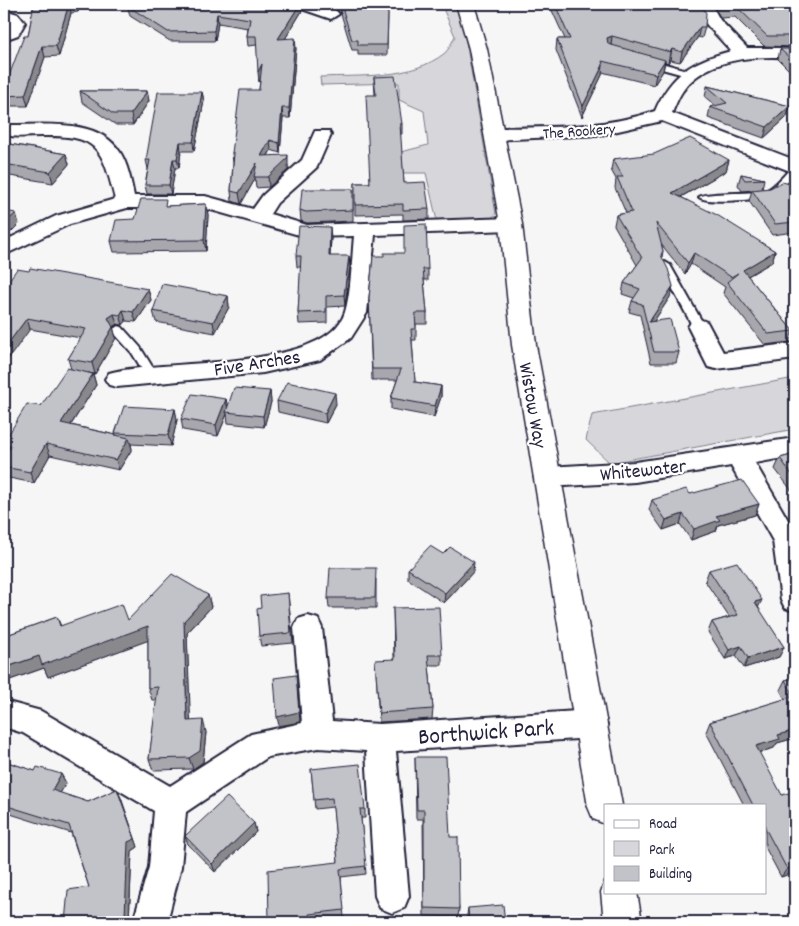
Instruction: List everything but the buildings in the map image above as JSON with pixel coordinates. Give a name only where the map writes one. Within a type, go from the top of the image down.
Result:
[{"type":"street","points":[[303,4],[331,14]]},
{"type":"street","name":"Wistow Way","points":[[465,4],[478,49],[510,224],[524,345],[605,804]]},
{"type":"street","points":[[703,4],[713,22],[742,53]]},
{"type":"street","points":[[4,15],[12,17],[18,23],[12,31],[4,35]]},
{"type":"street","points":[[795,53],[781,50],[742,53],[714,62],[691,74],[675,87],[662,115],[795,168]]},
{"type":"street","name":"The Rookery","points":[[494,134],[593,132],[636,126],[662,115]]},
{"type":"street","points":[[12,131],[79,132],[97,141],[111,153],[126,202]]},
{"type":"street","points":[[258,217],[270,199],[310,163],[322,135]]},
{"type":"street","points":[[4,249],[63,220],[126,202],[205,202],[306,231],[510,224]]},
{"type":"street","name":"Five Arches","points":[[117,380],[271,363],[312,354],[343,333],[356,313],[365,230]]},
{"type":"street","points":[[699,327],[716,361],[795,350]]},
{"type":"street","name":"Whitewater","points":[[547,477],[635,472],[795,447]]},
{"type":"street","points":[[738,456],[786,540],[795,600]]},
{"type":"street","points":[[308,628],[318,734]]},
{"type":"street","points":[[4,714],[30,721],[171,804],[165,868],[150,922]]},
{"type":"street","name":"Borthwick Park","points":[[171,804],[262,744],[318,734],[380,738],[592,724]]},
{"type":"street","points":[[380,738],[392,896]]},
{"type":"street","points":[[619,894],[623,922]]},
{"type":"lane","points":[[637,59],[691,74]]},
{"type":"lane","points":[[704,197],[727,198],[770,193],[795,168]]},
{"type":"lane","points":[[665,265],[699,327]]},
{"type":"lane","points":[[118,330],[136,350],[152,376]]},
{"type":"green space","points":[[441,4],[456,4],[463,24],[496,214],[489,220],[437,221],[426,173],[402,173],[401,152],[428,145],[424,111],[399,100],[399,83],[321,85],[320,77],[368,76],[401,72],[432,62],[445,53],[455,36]]},
{"type":"green space","points":[[795,378],[795,429],[610,463],[586,440],[592,415]]}]
